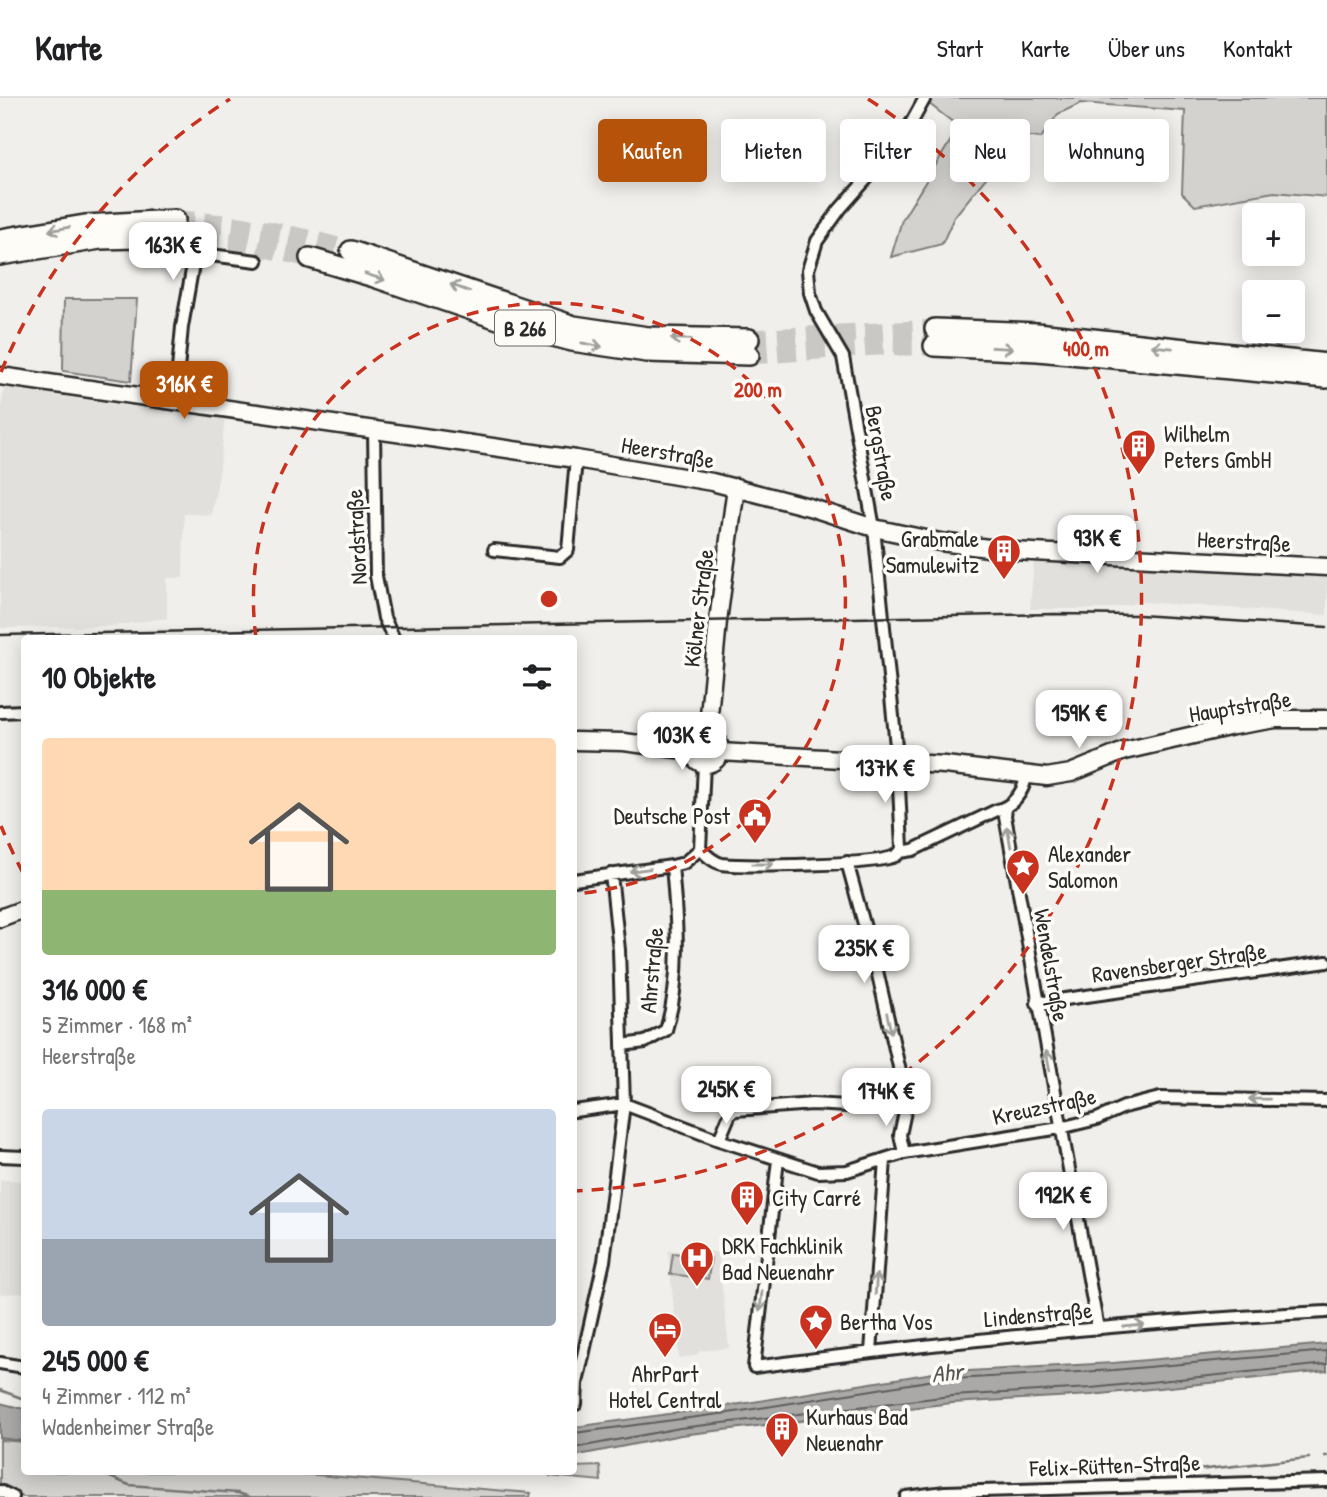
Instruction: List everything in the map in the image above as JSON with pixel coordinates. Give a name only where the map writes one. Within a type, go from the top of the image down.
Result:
[{"type":"highway","points":[[0,239],[85,225],[174,229],[0,255]]},
{"type":"highway","name":"B 266","points":[[310,258],[524,328],[572,341],[646,352],[749,347],[648,337],[574,326],[351,251]]},
{"type":"highway","points":[[1327,364],[1037,333],[934,337],[1038,351],[1327,378]]},
{"type":"main road","name":"Heerstraße","points":[[0,376],[576,459],[736,487],[874,528],[940,542],[1013,551],[1327,567]]},
{"type":"main road","name":"Kölner Straße","points":[[707,736],[718,621],[736,487]]},
{"type":"main road","name":"Hauptstraße","points":[[720,752],[956,766],[1026,776],[1059,776],[1124,751],[1256,722],[1276,719],[1327,719]]},
{"type":"main road","points":[[707,736],[716,739],[720,752],[716,760],[704,764],[697,761],[692,751],[696,740],[707,736]]},
{"type":"main road","points":[[577,741],[624,742],[692,751]]},
{"type":"main road","points":[[0,918],[21,910]]},
{"type":"street","name":"Bergstraße","points":[[897,855],[903,844],[898,762],[874,528],[843,357],[816,311],[810,293],[808,270],[817,241],[840,209],[903,138],[925,98]]},
{"type":"street","points":[[175,401],[182,327],[195,253],[257,261]]},
{"type":"street","name":"Nordstraße","points":[[374,430],[376,576],[384,618],[392,635]]},
{"type":"street","points":[[494,550],[560,557],[568,550],[576,459]]},
{"type":"street","points":[[0,712],[21,711]]},
{"type":"street","points":[[577,880],[672,866],[684,863],[700,849],[704,764]]},
{"type":"street","points":[[700,849],[721,863],[847,862],[897,855],[1006,808],[1022,792],[1026,776]]},
{"type":"street","name":"Wendelstraße","points":[[1006,808],[1005,816],[1037,1003],[1098,1329]]},
{"type":"street","points":[[847,862],[878,975],[907,1102],[900,1135],[904,1153]]},
{"type":"street","name":"Ahrstraße","points":[[622,1045],[645,1042],[666,1030],[673,1006],[678,921],[672,866]]},
{"type":"street","points":[[577,1383],[604,1261],[624,1104],[619,950],[611,874]]},
{"type":"street","name":"Ravensberger Straße","points":[[1037,1003],[1327,962]]},
{"type":"street","name":"Kreuzstraße","points":[[624,1104],[719,1140],[818,1172],[847,1171],[904,1153],[1060,1128],[1160,1098],[1327,1101]]},
{"type":"street","points":[[719,1140],[730,1114],[735,1110],[812,1104],[865,1107],[907,1102]]},
{"type":"street","points":[[577,1111],[624,1104]]},
{"type":"street","points":[[0,1156],[21,1157]]},
{"type":"street","name":"Lindenstraße","points":[[778,1160],[754,1367],[870,1352],[1210,1318],[1327,1312]]},
{"type":"street","points":[[870,1352],[885,1160]]},
{"type":"street","points":[[0,1363],[21,1366]]},
{"type":"street","name":"Felix-Rütten-Straße","points":[[906,1497],[945,1492],[1133,1491],[1323,1481]]},
{"type":"street","points":[[0,1491],[13,1497]]},
{"type":"shaded area","points":[[930,98],[1327,98],[1327,197],[1274,192],[1195,206],[1182,193],[1185,111],[1081,103],[1058,114],[1054,119],[1044,119],[1044,134],[1041,138],[1030,137],[1030,119],[950,120],[928,103]]},
{"type":"shaded area","points":[[950,142],[950,182],[983,182],[954,217],[942,244],[891,257],[902,220],[925,182],[936,182],[936,165]]},
{"type":"shaded area","points":[[64,299],[137,299],[131,381],[63,371]]},
{"type":"shaded area","points":[[4,388],[126,406],[225,416],[219,476],[211,515],[184,514],[183,578],[167,578],[167,618],[112,626],[0,628],[0,415]]},
{"type":"shaded area","points":[[1034,561],[1327,576],[1327,615],[1142,602],[1106,609],[1030,609]]},
{"type":"shaded area","points":[[0,1180],[21,1181],[21,1293],[0,1294]]},
{"type":"shaded area","name":"DRK Fachklinik Bad Neuenahr","points":[[668,1251],[718,1252],[729,1348],[700,1351],[695,1356],[679,1358]]},
{"type":"shaded area","points":[[673,1253],[711,1258],[708,1279],[670,1274]]},
{"type":"shaded area","points":[[0,1440],[21,1442],[21,1475],[317,1475],[531,1493],[530,1497],[23,1497],[0,1486]]},
{"type":"shaded area","points":[[600,1466],[601,1481],[550,1476],[577,1475],[577,1467]]},
{"type":"water","points":[[1327,1344],[1327,1371],[1091,1395],[952,1403],[681,1435],[577,1455],[577,1427],[933,1373],[1113,1363]]},
{"type":"water","points":[[0,1403],[21,1408],[21,1441],[0,1438]]},
{"type":"waterway","points":[[0,1390],[21,1398]]},
{"type":"waterway","points":[[1151,1475],[1309,1458]]},
{"type":"waterway","points":[[105,1475],[129,1485],[238,1493],[250,1497]]},
{"type":"tunnel","points":[[175,220],[264,230],[351,251]]},
{"type":"tunnel","points":[[172,237],[244,243],[310,258]]},
{"type":"tunnel","points":[[749,339],[935,329]]},
{"type":"tunnel","points":[[749,355],[877,346],[934,346]]},
{"type":"railway","points":[[0,635],[1054,614],[1139,615],[1327,627]]},
{"type":"place","name":"Wilhelm Peters GmbH","points":[[1139,476]]},
{"type":"place","name":"Grabmale Samulewitz","points":[[1004,581]]},
{"type":"place","name":"Deutsche Post","points":[[755,845]]},
{"type":"place","name":"Alexander Salomon","points":[[1023,896]]},
{"type":"place","name":"City Carré","points":[[747,1227]]},
{"type":"place","name":"DRK Fachklinik Bad Neuenahr","points":[[697,1288]]},
{"type":"place","name":"Bertha Vos","points":[[816,1351]]},
{"type":"place","name":"AhrPart Hotel Central","points":[[665,1359]]},
{"type":"place","name":"Kurhaus Bad Neuenahr","points":[[782,1459]]},
{"type":"water label","name":"Ahr","points":[[947,1372]]}]
